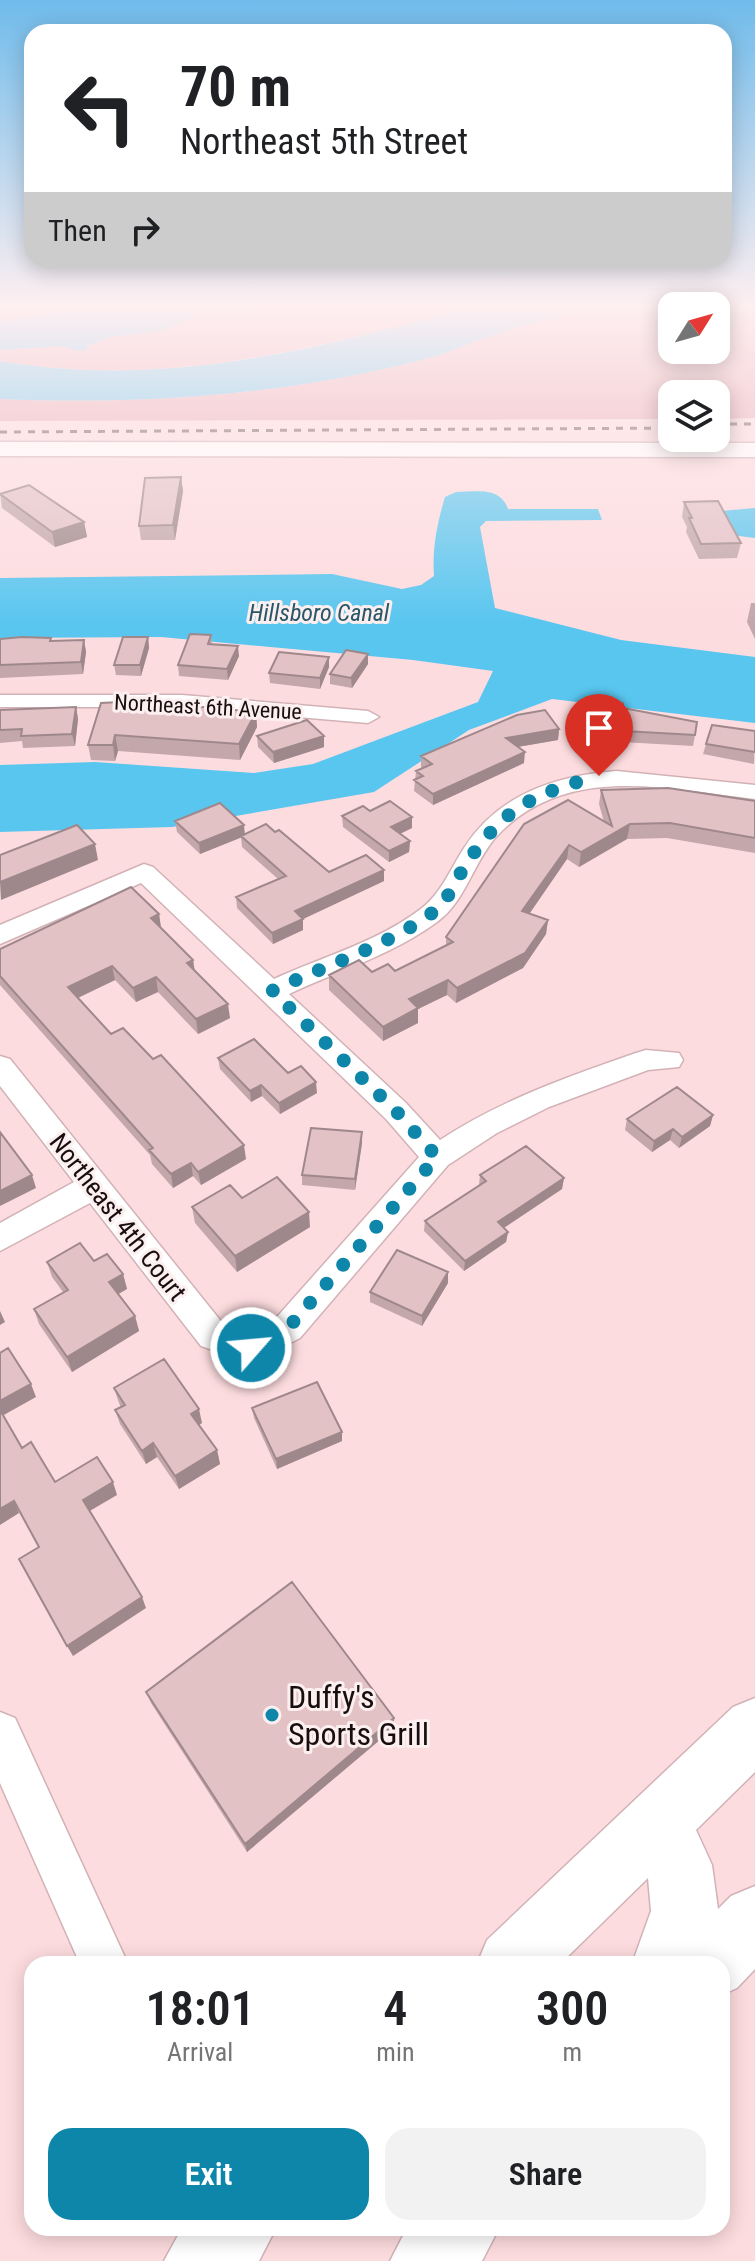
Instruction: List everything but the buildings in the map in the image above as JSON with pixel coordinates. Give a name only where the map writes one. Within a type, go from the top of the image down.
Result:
[{"type":"main road","points":[[0,449],[230,448],[318,452],[755,450]]},
{"type":"main road","points":[[0,458],[229,457],[318,452]]},
{"type":"main road","points":[[519,1956],[755,1729]]},
{"type":"main road","points":[[658,1822],[679,1865],[685,1911],[669,1956]]},
{"type":"main road","points":[[721,1956],[755,1920]]},
{"type":"main road","points":[[203,2261],[230,2236]]},
{"type":"main road","points":[[429,2261],[453,2236]]},
{"type":"street","name":"Northeast 6th Avenue","points":[[0,701],[182,701],[368,717]]},
{"type":"street","points":[[272,991],[409,928],[439,907],[489,831],[509,812],[537,796],[599,776],[644,777],[755,792]]},
{"type":"street","points":[[0,935],[144,872],[396,1111],[437,1157],[486,1125],[539,1099],[646,1060],[669,1060]]},
{"type":"street","name":"Northeast 4th Court","points":[[0,1066],[213,1336],[251,1348],[288,1328],[437,1157]]},
{"type":"street","points":[[0,1238],[93,1186]]},
{"type":"street","points":[[0,1733],[72,1899],[101,1956]]},
{"type":"shaded area","points":[[0,413],[658,413],[658,419],[0,421]]},
{"type":"shaded area","points":[[730,413],[755,413],[755,418],[730,419]]},
{"type":"water","name":"Hillsboro Canal","points":[[456,492],[493,494],[508,509],[598,509],[602,520],[486,521],[480,527],[495,608],[621,640],[755,657],[755,723],[552,699],[469,730],[374,792],[172,827],[0,832],[0,765],[95,762],[254,773],[313,764],[478,702],[493,671],[413,660],[161,637],[0,638],[0,578],[332,574],[402,589],[421,585],[434,576],[437,526],[445,497]]},
{"type":"water","points":[[755,508],[755,538],[731,535],[721,511]]},
{"type":"railway","points":[[730,424],[755,424]]},
{"type":"railway","points":[[0,432],[658,428]]},
{"type":"place","name":"Duffy's Sports Grill","points":[[272,1715]]},
{"type":"route","points":[[251,1348],[288,1328],[437,1157],[396,1111],[272,991],[409,928],[439,907],[489,831],[509,812],[537,796],[599,776]]}]
